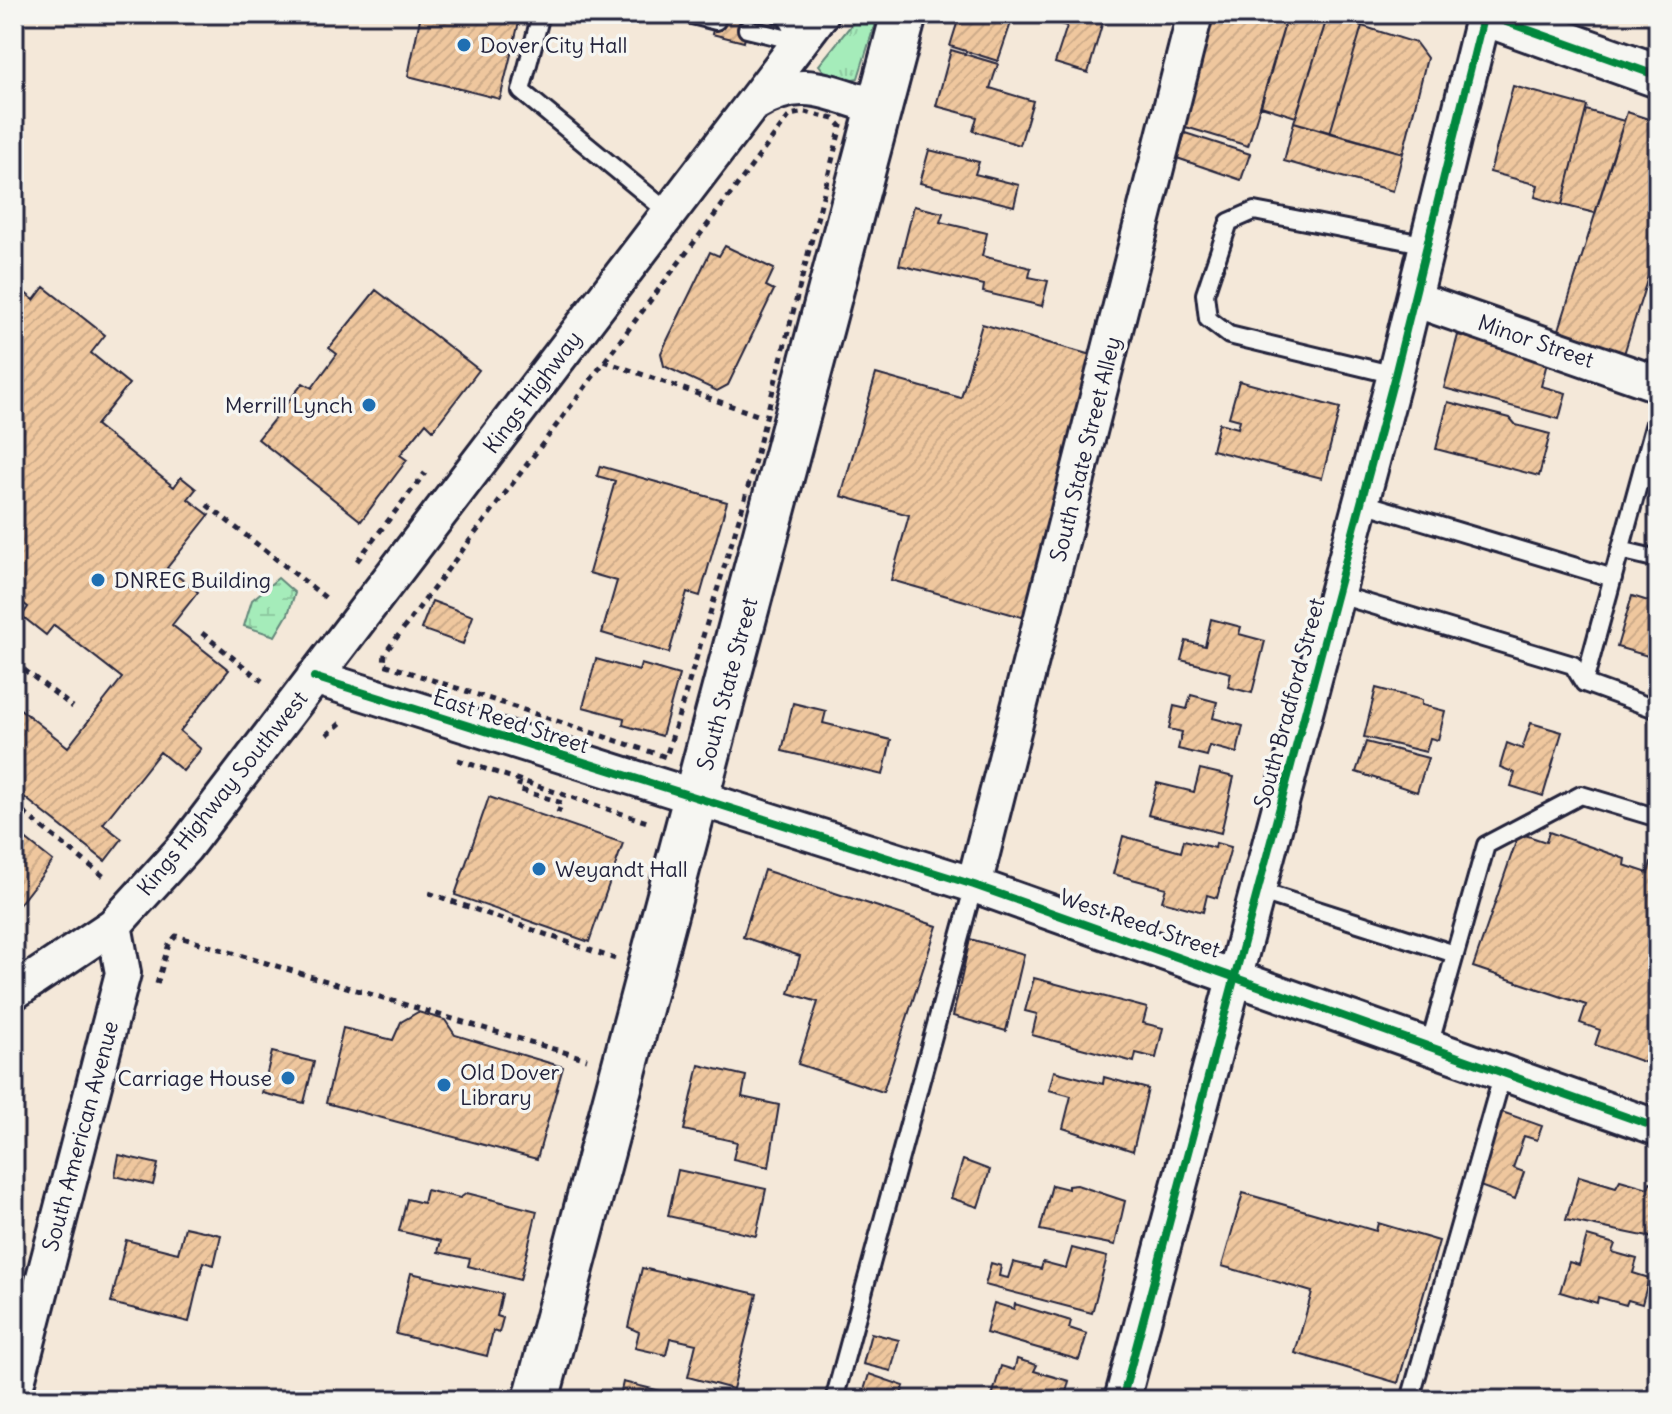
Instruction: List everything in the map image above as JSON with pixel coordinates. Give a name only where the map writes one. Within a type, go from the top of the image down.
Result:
[{"type":"main road","name":"South State Street","points":[[536,1400],[904,14]]},
{"type":"street","name":"Kings Highway","points":[[314,677],[821,14]]},
{"type":"street","name":"South State Street Alley","points":[[974,885],[1195,14]]},
{"type":"street","points":[[1484,14],[1658,76]]},
{"type":"street","name":"South Bradford Street","points":[[1122,1400],[1395,375],[1484,14]]},
{"type":"street","name":"Kings Highway","points":[[750,107],[777,90],[790,87],[806,87],[878,107]]},
{"type":"street","name":"Minor Street","points":[[1414,299],[1658,384]]},
{"type":"street","name":"East Reed Street","points":[[314,677],[696,800]]},
{"type":"street","name":"Kings Highway Southwest","points":[[14,992],[114,925],[185,847],[314,677]]},
{"type":"street","name":"West Reed Street","points":[[696,800],[974,885],[1235,975],[1658,1128]]},
{"type":"street","name":"South American Avenue","points":[[14,1393],[123,973],[114,925]]},
{"type":"lane","points":[[541,14],[521,91],[669,213]]},
{"type":"lane","points":[[688,14],[716,21]]},
{"type":"lane","points":[[779,14],[786,16],[800,42]]},
{"type":"lane","points":[[747,29],[800,42]]},
{"type":"lane","points":[[1395,375],[1229,335],[1208,319],[1205,294],[1229,222],[1254,211],[1428,245]]},
{"type":"lane","points":[[1584,683],[1658,412]]},
{"type":"lane","points":[[1640,478],[1658,482]]},
{"type":"lane","points":[[1360,502],[1613,578]]},
{"type":"lane","points":[[1620,550],[1658,559]]},
{"type":"lane","points":[[1336,594],[1573,665],[1584,683],[1658,710]]},
{"type":"lane","points":[[1429,1046],[1486,845],[1581,795],[1658,818]]},
{"type":"lane","points":[[834,1400],[974,885]]},
{"type":"lane","points":[[1258,891],[1455,954]]},
{"type":"lane","points":[[1410,1400],[1503,1073]]},
{"type":"path","points":[[805,112],[834,119],[841,126],[745,499],[666,757],[384,664],[385,653],[604,361],[790,115],[805,112]]},
{"type":"path","points":[[604,361],[765,417]]},
{"type":"path","points":[[207,505],[326,598]]},
{"type":"path","points":[[202,633],[262,681]]},
{"type":"path","points":[[14,662],[73,707]]},
{"type":"path","points":[[469,764],[658,825]]},
{"type":"path","points":[[520,781],[518,789],[562,803],[558,813]]},
{"type":"path","points":[[14,805],[106,878]]},
{"type":"path","points":[[429,893],[615,959]]},
{"type":"path","points":[[155,994],[169,944],[176,936],[592,1061]]},
{"type":"green space","points":[[860,14],[878,14],[858,78],[831,76],[819,65]]},
{"type":"green space","points":[[278,578],[295,593],[288,614],[275,636],[244,626],[252,600]]},
{"type":"building","name":"Dover City Hall","points":[[421,14],[521,14],[500,99],[408,76]]},
{"type":"building","points":[[717,14],[751,14],[744,42],[712,34]]},
{"type":"building","points":[[960,14],[1014,14],[998,61],[950,46]]},
{"type":"building","points":[[1026,14],[1105,14],[1088,73],[1055,63],[1067,26]]},
{"type":"building","points":[[1209,14],[1288,14],[1248,146],[1176,124]]},
{"type":"building","points":[[1288,14],[1328,15],[1296,117],[1261,106]]},
{"type":"building","points":[[1328,15],[1362,26],[1330,133],[1294,122]]},
{"type":"building","points":[[1362,26],[1416,43],[1427,58],[1403,153],[1330,133]]},
{"type":"building","points":[[951,50],[998,64],[990,88],[1033,101],[1020,145],[973,131],[977,117],[936,106]]},
{"type":"building","points":[[1513,86],[1587,106],[1562,205],[1535,197],[1538,185],[1490,172]]},
{"type":"building","points":[[1586,110],[1624,121],[1595,213],[1562,205]]},
{"type":"building","points":[[1627,112],[1658,122],[1658,245],[1624,354],[1558,333]]},
{"type":"building","points":[[1294,122],[1403,153],[1393,191],[1284,161]]},
{"type":"building","points":[[1185,133],[1250,154],[1241,180],[1177,158]]},
{"type":"building","points":[[929,150],[979,162],[975,174],[1019,185],[1014,206],[920,183]]},
{"type":"building","points":[[914,206],[943,213],[940,222],[987,233],[982,256],[1031,268],[1029,277],[1048,281],[1042,306],[983,292],[984,285],[899,265]]},
{"type":"building","points":[[725,246],[774,269],[766,286],[774,290],[728,385],[717,391],[664,366],[661,353],[710,252],[719,256]]},
{"type":"building","name":"DNREC Building","points":[[14,284],[34,300],[44,287],[105,335],[91,353],[129,384],[96,425],[174,487],[181,477],[196,489],[188,499],[209,515],[167,568],[198,592],[172,625],[229,670],[180,731],[201,749],[183,771],[160,752],[103,824],[122,839],[105,861],[14,789],[14,704],[68,747],[122,678],[54,625],[46,635],[22,616],[28,607],[14,596]]},
{"type":"building","name":"Merrill Lynch","points":[[376,290],[479,370],[433,430],[426,423],[400,455],[407,460],[361,521],[258,439],[303,383],[312,388],[337,354],[329,348]]},
{"type":"building","points":[[982,324],[1098,357],[1025,618],[891,580],[909,515],[841,496],[876,374],[961,398]]},
{"type":"building","points":[[1458,335],[1548,359],[1541,386],[1566,393],[1559,419],[1444,388]]},
{"type":"building","points":[[1239,381],[1340,408],[1322,478],[1212,450],[1219,423],[1238,428],[1240,420],[1229,417]]},
{"type":"building","points":[[1448,402],[1510,418],[1516,425],[1550,434],[1539,476],[1436,449]]},
{"type":"building","points":[[600,466],[727,502],[700,596],[687,592],[669,653],[602,633],[617,581],[589,573],[615,481],[597,476]]},
{"type":"building","points":[[1632,596],[1658,604],[1658,659],[1617,647]]},
{"type":"building","points":[[432,601],[473,616],[463,644],[421,629]]},
{"type":"building","points":[[1211,619],[1241,627],[1239,634],[1265,641],[1252,693],[1228,687],[1231,673],[1181,660],[1186,641],[1205,646]]},
{"type":"building","points":[[596,659],[639,671],[641,664],[679,675],[662,736],[623,725],[624,718],[583,707]]},
{"type":"building","points":[[1376,688],[1422,700],[1422,705],[1445,711],[1438,740],[1430,738],[1426,752],[1364,737]]},
{"type":"building","points":[[1191,695],[1217,702],[1213,718],[1243,726],[1237,753],[1210,746],[1207,756],[1178,749],[1182,732],[1169,729],[1174,706],[1187,709]]},
{"type":"building","points":[[793,703],[826,711],[823,723],[891,740],[883,775],[782,751]]},
{"type":"building","points":[[1531,723],[1562,732],[1543,796],[1511,786],[1515,773],[1500,767],[1507,743],[1522,749]]},
{"type":"building","points":[[1366,742],[1428,758],[1417,792],[1356,772]]},
{"type":"building","points":[[1200,769],[1234,777],[1221,833],[1148,815],[1157,783],[1194,792]]},
{"type":"building","name":"Weyandt Hall","points":[[489,797],[623,843],[589,942],[455,895]]},
{"type":"building","points":[[14,830],[53,861],[14,911]]},
{"type":"building","points":[[1549,832],[1625,859],[1624,865],[1648,873],[1651,862],[1658,865],[1658,1067],[1595,1045],[1600,1030],[1580,1023],[1586,1005],[1473,967],[1519,833],[1546,842]]},
{"type":"building","points":[[1123,836],[1181,852],[1184,840],[1215,848],[1216,843],[1231,847],[1217,898],[1207,895],[1203,912],[1162,901],[1166,888],[1113,874]]},
{"type":"building","points":[[764,870],[937,926],[883,1092],[798,1064],[818,1002],[789,993],[800,956],[743,937]]},
{"type":"building","points":[[970,939],[1024,954],[1006,1031],[953,1016]]},
{"type":"building","points":[[1034,978],[1147,1008],[1143,1023],[1163,1028],[1156,1058],[1136,1053],[1134,1062],[1032,1035],[1037,1014],[1025,1011]]},
{"type":"building","name":"Old Dover Library","points":[[418,1012],[445,1020],[455,1035],[563,1067],[537,1159],[326,1103],[343,1028],[393,1040],[401,1022]]},
{"type":"building","name":"Carriage House","points":[[272,1052],[314,1062],[304,1103],[262,1093]]},
{"type":"building","points":[[699,1065],[746,1076],[742,1097],[779,1105],[769,1167],[733,1159],[737,1142],[684,1130]]},
{"type":"building","points":[[1054,1071],[1103,1084],[1104,1077],[1148,1089],[1133,1151],[1063,1128],[1071,1096],[1049,1090]]},
{"type":"building","points":[[1502,1112],[1542,1126],[1537,1140],[1524,1136],[1513,1168],[1524,1172],[1515,1199],[1477,1185]]},
{"type":"building","points":[[119,1155],[158,1164],[153,1185],[115,1176]]},
{"type":"building","points":[[963,1160],[990,1170],[978,1207],[951,1198]]},
{"type":"building","points":[[678,1170],[766,1189],[756,1236],[668,1216]]},
{"type":"building","points":[[1579,1176],[1616,1187],[1620,1180],[1648,1188],[1650,1182],[1658,1185],[1658,1239],[1566,1220]]},
{"type":"building","points":[[1052,1185],[1068,1189],[1068,1186],[1077,1185],[1125,1201],[1115,1245],[1040,1230]]},
{"type":"building","points":[[426,1190],[460,1198],[467,1193],[537,1211],[520,1280],[468,1266],[470,1259],[438,1252],[441,1241],[399,1231],[407,1199],[423,1203]]},
{"type":"building","points":[[1243,1193],[1376,1231],[1378,1223],[1439,1241],[1398,1383],[1295,1353],[1312,1292],[1222,1266]]},
{"type":"building","points":[[185,1227],[221,1235],[214,1265],[203,1262],[189,1322],[111,1303],[126,1240],[178,1253]]},
{"type":"building","points":[[1587,1236],[1615,1244],[1612,1252],[1637,1259],[1633,1273],[1649,1278],[1642,1304],[1628,1300],[1626,1305],[1598,1297],[1597,1303],[1560,1292],[1569,1262],[1579,1265]]},
{"type":"building","points":[[1072,1248],[1107,1257],[1092,1313],[985,1285],[991,1263],[1001,1266],[999,1276],[1008,1278],[1013,1262],[1041,1269],[1043,1262],[1066,1268]]},
{"type":"building","points":[[642,1268],[757,1294],[733,1389],[688,1377],[696,1344],[670,1338],[666,1355],[635,1348],[639,1332],[628,1327]]},
{"type":"building","points":[[411,1273],[502,1294],[497,1316],[503,1318],[499,1333],[493,1331],[487,1356],[396,1334]]},
{"type":"building","points":[[994,1303],[1014,1309],[1015,1304],[1071,1321],[1069,1328],[1087,1334],[1079,1360],[986,1333]]},
{"type":"building","points":[[871,1333],[899,1340],[891,1371],[863,1364]]},
{"type":"building","points":[[1017,1359],[1037,1365],[1034,1371],[1069,1381],[1064,1400],[991,1400],[1001,1366],[1014,1370]]},
{"type":"building","points":[[869,1374],[904,1386],[899,1400],[861,1400]]},
{"type":"building","points":[[623,1382],[665,1392],[663,1400],[619,1400]]},
{"type":"cycle path","points":[[1122,1400],[1395,375],[1484,14],[1658,76]]},
{"type":"cycle path","points":[[314,677],[974,885],[1658,1128]]},
{"type":"place","name":"Dover City Hall","points":[[464,45]]},
{"type":"place","name":"Merrill Lynch","points":[[369,405]]},
{"type":"place","name":"DNREC Building","points":[[98,580]]},
{"type":"place","name":"Weyandt Hall","points":[[539,869]]},
{"type":"place","name":"Carriage House","points":[[288,1078]]},
{"type":"place","name":"Old Dover Library","points":[[444,1085]]}]
